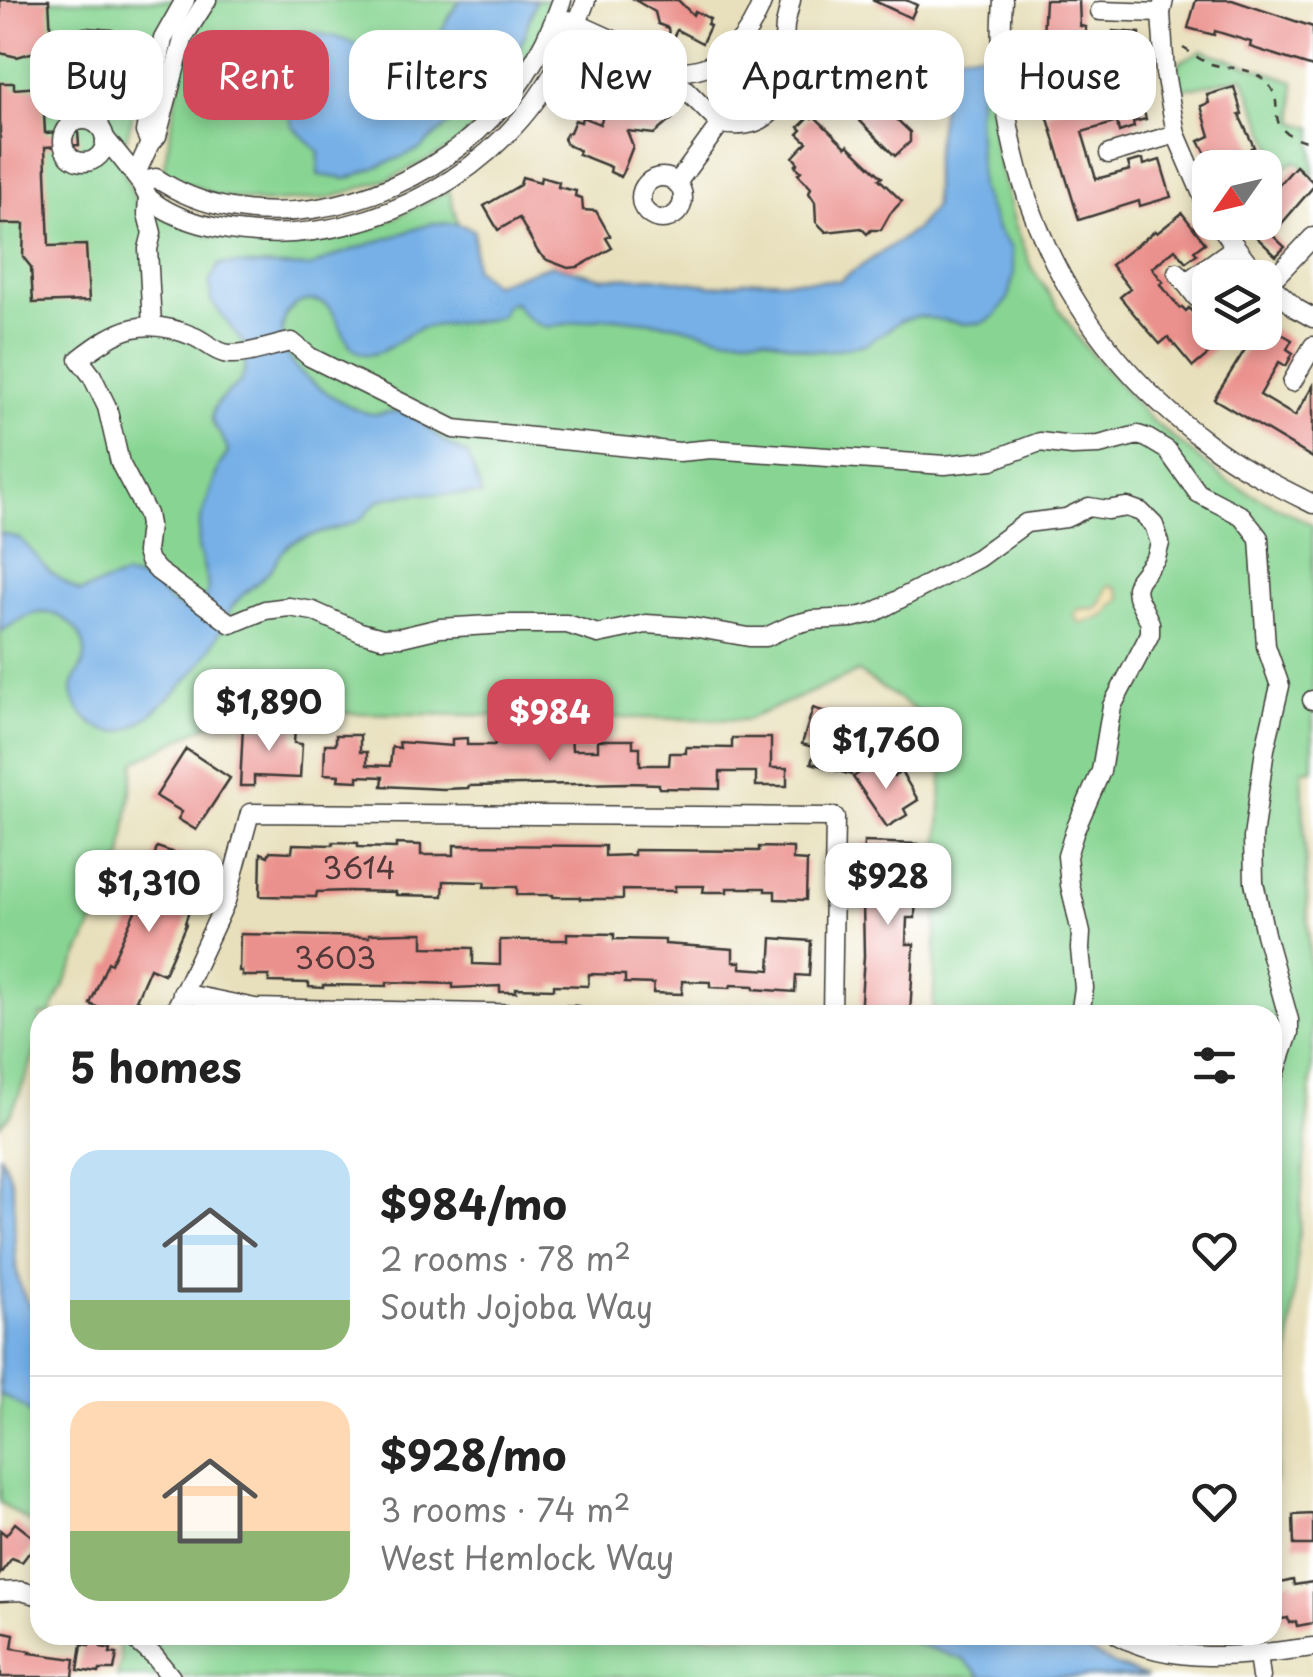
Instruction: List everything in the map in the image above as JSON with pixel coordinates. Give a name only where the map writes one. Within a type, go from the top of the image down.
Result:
[{"type":"street","points":[[150,143],[145,132],[163,39],[185,0]]},
{"type":"street","points":[[152,326],[148,249],[152,233],[141,185],[184,36],[207,0]]},
{"type":"street","points":[[574,30],[586,0]]},
{"type":"street","points":[[687,84],[720,124],[750,126],[773,112],[780,102],[784,25],[791,0]]},
{"type":"street","points":[[1003,0],[1001,74],[1012,145],[1036,225],[1068,290],[1109,348],[1153,398],[1209,444],[1259,477],[1313,504]]},
{"type":"street","points":[[1100,12],[1162,6],[1165,73],[1176,134],[1192,171]]},
{"type":"street","points":[[687,73],[713,65],[730,54],[746,35],[760,7],[784,25]]},
{"type":"street","points":[[141,185],[156,178],[201,201],[250,212],[282,212],[375,193],[409,178],[462,145],[481,128],[521,81],[557,15]]},
{"type":"street","points":[[102,120],[102,132],[141,185],[192,220],[238,232],[302,232],[388,212],[463,172],[503,137],[543,88]]},
{"type":"street","points":[[677,182],[720,124]]},
{"type":"street","points":[[1109,154],[1176,134]]},
{"type":"street","points":[[192,220],[201,201]]},
{"type":"street","points":[[1282,262],[1311,230]]},
{"type":"street","points":[[1230,240],[1249,260]]},
{"type":"street","points":[[1186,284],[1235,247]]},
{"type":"street","points":[[1282,295],[1313,318]]},
{"type":"street","points":[[1081,1005],[1081,933],[1067,856],[1102,770],[1112,706],[1150,634],[1150,623],[1136,588],[1156,558],[1160,542],[1154,525],[1141,512],[1127,507],[1089,508],[1066,518],[1026,524],[978,558],[872,613],[812,620],[766,637],[646,624],[598,634],[566,624],[506,624],[440,628],[382,638],[313,611],[290,607],[266,610],[231,624],[148,561],[147,514],[120,463],[102,392],[79,359],[110,336],[152,326],[186,334],[226,355],[292,342],[310,357],[454,429],[678,452],[711,450],[946,465],[992,460],[1040,442],[1083,446],[1138,435],[1148,438],[1167,450],[1198,493],[1242,516],[1258,538],[1266,646],[1280,686],[1258,800],[1253,838],[1254,882],[1289,1020],[1290,1033],[1282,1055]]},
{"type":"street","points":[[1292,382],[1313,346]]},
{"type":"street","points":[[177,1005],[226,900],[250,813],[835,817],[832,1005]]},
{"type":"street","points":[[182,993],[240,1005]]},
{"type":"street","points":[[0,1592],[30,1594]]},
{"type":"street","points":[[141,1645],[171,1677]]},
{"type":"street","points":[[158,1645],[185,1677]]},
{"type":"street","points":[[1143,1645],[1179,1655],[1258,1654],[1313,1647]]},
{"type":"street","points":[[1258,1654],[1261,1677]]},
{"type":"path","points":[[1175,44],[1208,63],[1237,66],[1259,75],[1270,86],[1284,133],[1313,142]]},
{"type":"green space","points":[[0,0],[179,0],[160,30],[30,30],[30,120],[131,120],[120,161],[137,204],[210,236],[280,244],[374,228],[449,190],[458,224],[474,230],[474,269],[493,284],[552,265],[603,278],[653,277],[715,286],[756,280],[839,281],[915,230],[934,207],[934,161],[940,120],[964,120],[964,54],[984,53],[984,120],[993,120],[996,151],[1015,224],[1033,270],[1082,343],[1151,420],[1228,482],[1313,525],[1313,769],[1302,770],[1313,1053],[1282,1433],[1282,1005],[933,1005],[944,729],[858,672],[746,720],[235,711],[135,762],[121,865],[55,1005],[30,1005],[30,1066],[12,1112],[0,1126]]},
{"type":"green space","points":[[214,0],[554,0],[541,41],[523,67],[523,30],[349,30],[349,120],[482,120],[455,146],[389,179],[329,198],[264,203],[217,196],[163,173],[183,57],[183,120],[329,120],[329,30],[194,30]]},
{"type":"green space","points":[[1202,50],[1294,81],[1295,122],[1313,128],[1313,176],[1297,161],[1282,168],[1282,150],[1274,150],[1243,77],[1181,90],[1178,63]]},
{"type":"green space","points":[[0,1154],[12,1184],[17,1272],[30,1304],[30,1522],[0,1502]]},
{"type":"green space","points":[[119,1645],[1077,1645],[1147,1677],[117,1677],[121,1661]]},
{"type":"sand","points":[[1111,585],[1121,598],[1106,615],[1082,624],[1075,618],[1080,609],[1097,608]]},
{"type":"water","points":[[461,0],[536,0],[523,37],[523,30],[441,30]]},
{"type":"water","points":[[331,36],[349,42],[349,120],[454,120],[419,150],[347,179],[318,175],[319,152],[292,126],[291,120],[329,120]]},
{"type":"water","points":[[984,53],[977,115],[980,187],[998,231],[1011,248],[1014,273],[1009,297],[989,320],[964,324],[918,316],[901,321],[866,344],[827,351],[764,337],[724,337],[677,325],[616,318],[548,327],[528,318],[514,302],[506,305],[501,316],[419,329],[372,354],[353,348],[325,304],[303,302],[287,313],[282,332],[286,353],[297,369],[354,408],[374,414],[400,412],[419,421],[468,455],[482,495],[394,496],[376,503],[354,523],[292,543],[266,575],[233,605],[210,649],[186,681],[150,715],[126,730],[99,727],[77,707],[72,690],[85,655],[81,637],[69,623],[53,614],[34,614],[0,632],[0,533],[21,539],[50,572],[80,592],[124,576],[137,578],[153,585],[185,610],[197,606],[208,593],[198,547],[200,522],[219,466],[228,453],[212,422],[213,412],[241,380],[247,348],[211,301],[210,281],[219,264],[311,267],[433,223],[458,224],[474,230],[474,268],[493,284],[552,265],[603,278],[653,277],[715,286],[756,280],[839,281],[915,230],[934,207],[934,161],[940,120],[964,120],[964,54]]},
{"type":"water","points":[[0,1154],[12,1184],[17,1272],[30,1304],[30,1413],[0,1394]]},
{"type":"water","points":[[921,1645],[1077,1645],[1147,1677],[982,1677],[964,1660]]},
{"type":"building","points":[[0,0],[49,0],[51,30],[30,30],[30,53],[17,57],[0,53]]},
{"type":"building","points":[[635,0],[678,0],[693,15],[695,11],[710,19],[710,26],[702,43],[687,35],[687,30],[668,30],[658,24],[655,12]]},
{"type":"building","points":[[872,0],[906,0],[917,5],[911,18]]},
{"type":"building","points":[[1045,0],[1079,0],[1080,26],[1086,30],[1043,30]]},
{"type":"building","points":[[1196,0],[1232,0],[1313,27],[1313,67],[1250,47],[1251,42],[1188,28]]},
{"type":"building","points":[[0,83],[14,83],[14,89],[30,88],[30,120],[44,120],[45,133],[78,131],[79,145],[45,147],[49,246],[86,245],[89,301],[33,303],[31,267],[23,257],[24,224],[0,224]]},
{"type":"building","points":[[1234,87],[1242,114],[1239,115],[1252,150],[1204,150],[1199,141],[1210,136],[1201,106],[1209,103],[1207,95]]},
{"type":"building","points":[[575,120],[600,124],[601,120],[671,120],[654,134],[627,131],[633,146],[621,177],[610,172],[611,167],[578,154],[579,150],[567,145],[564,139]]},
{"type":"building","points":[[806,120],[818,120],[882,177],[879,179],[902,201],[881,230],[867,234],[861,228],[826,232],[816,222],[811,188],[798,174],[801,171],[793,157],[807,142],[798,134],[802,130],[799,127]]},
{"type":"building","points":[[859,120],[898,120],[910,132],[910,142],[895,156]]},
{"type":"building","points":[[1048,120],[1142,120],[1119,132],[1117,122],[1082,132],[1096,179],[1130,170],[1128,163],[1143,159],[1144,165],[1160,160],[1171,197],[1140,206],[1139,201],[1079,220]]},
{"type":"building","points":[[1296,166],[1313,182],[1313,187],[1282,223],[1282,181]]},
{"type":"building","points":[[522,177],[540,182],[541,177],[576,191],[575,196],[582,198],[583,210],[596,211],[612,248],[578,267],[568,268],[538,252],[519,218],[498,230],[484,206],[520,185]]},
{"type":"building","points":[[1182,213],[1192,226],[1192,240],[1205,243],[1186,262],[1175,249],[1152,268],[1180,308],[1192,312],[1192,350],[1213,350],[1193,367],[1168,337],[1160,344],[1120,297],[1130,289],[1111,265]]},
{"type":"building","points":[[1260,240],[1277,240],[1285,247],[1276,256]]},
{"type":"building","points":[[1282,334],[1292,340],[1287,349],[1293,353],[1286,366],[1279,362],[1260,395],[1295,416],[1313,386],[1313,458],[1214,399],[1245,350],[1282,350]]},
{"type":"building","points":[[813,708],[841,717],[840,722],[849,725],[843,747],[858,752],[851,775],[811,763],[816,748],[802,744]]},
{"type":"building","points":[[243,726],[295,729],[294,743],[302,744],[300,778],[254,776],[254,786],[240,786]]},
{"type":"building","points":[[517,733],[571,734],[572,750],[598,750],[598,740],[633,740],[633,747],[640,747],[640,765],[669,765],[670,753],[686,753],[686,747],[732,748],[732,738],[771,738],[771,768],[787,768],[787,786],[756,786],[756,772],[720,772],[720,789],[628,783],[443,789],[382,786],[383,777],[338,780],[339,775],[324,774],[325,744],[336,744],[336,735],[360,735],[360,752],[367,752],[367,765],[390,766],[392,747],[400,748],[399,742],[452,746],[452,739],[467,738],[467,745],[495,745],[495,740],[517,740]]},
{"type":"building","points":[[186,749],[230,778],[196,830],[178,819],[182,812],[156,796]]},
{"type":"building","points":[[883,758],[894,776],[901,771],[918,800],[904,809],[907,815],[887,827],[853,777]]},
{"type":"building","points":[[864,842],[918,844],[915,918],[907,918],[906,944],[914,944],[911,1005],[861,1005]]},
{"type":"building","points":[[358,843],[358,847],[421,845],[421,855],[454,855],[454,845],[605,846],[605,856],[634,855],[634,850],[793,848],[793,860],[807,861],[806,900],[775,899],[775,891],[765,888],[703,892],[704,886],[675,886],[675,891],[623,890],[623,899],[580,899],[517,895],[517,887],[484,887],[485,882],[444,881],[443,896],[348,891],[317,892],[316,897],[260,896],[261,853],[268,856],[270,851],[292,852],[293,844]]},
{"type":"building","points":[[157,847],[195,860],[188,887],[196,890],[186,924],[164,974],[150,968],[136,1000],[146,1005],[90,1004],[108,962],[111,964],[144,891]]},
{"type":"building","points":[[423,933],[423,947],[473,948],[473,964],[500,965],[500,940],[567,940],[567,933],[614,934],[614,939],[665,940],[665,944],[733,949],[733,962],[741,962],[741,968],[770,970],[772,938],[811,941],[809,976],[796,975],[795,992],[754,986],[710,987],[710,982],[682,981],[682,994],[653,993],[654,984],[625,983],[625,975],[589,974],[588,986],[554,985],[554,989],[516,988],[516,992],[500,992],[500,986],[453,988],[453,984],[387,982],[387,986],[309,987],[309,983],[269,982],[269,976],[242,976],[239,971],[240,934],[369,937]]},
{"type":"building","points":[[1313,1514],[1313,1545],[1294,1545],[1293,1515]]},
{"type":"building","points":[[15,1523],[30,1535],[30,1552],[22,1562],[12,1558],[0,1574],[0,1530],[6,1535]]},
{"type":"building","points":[[1313,1582],[1313,1623],[1297,1626],[1296,1622],[1289,1623],[1288,1618],[1282,1619],[1282,1583]]},
{"type":"building","points":[[0,1631],[14,1634],[12,1648],[75,1659],[73,1677],[1,1677]]},
{"type":"building","points":[[82,1645],[101,1645],[117,1654],[114,1670],[78,1670]]}]
